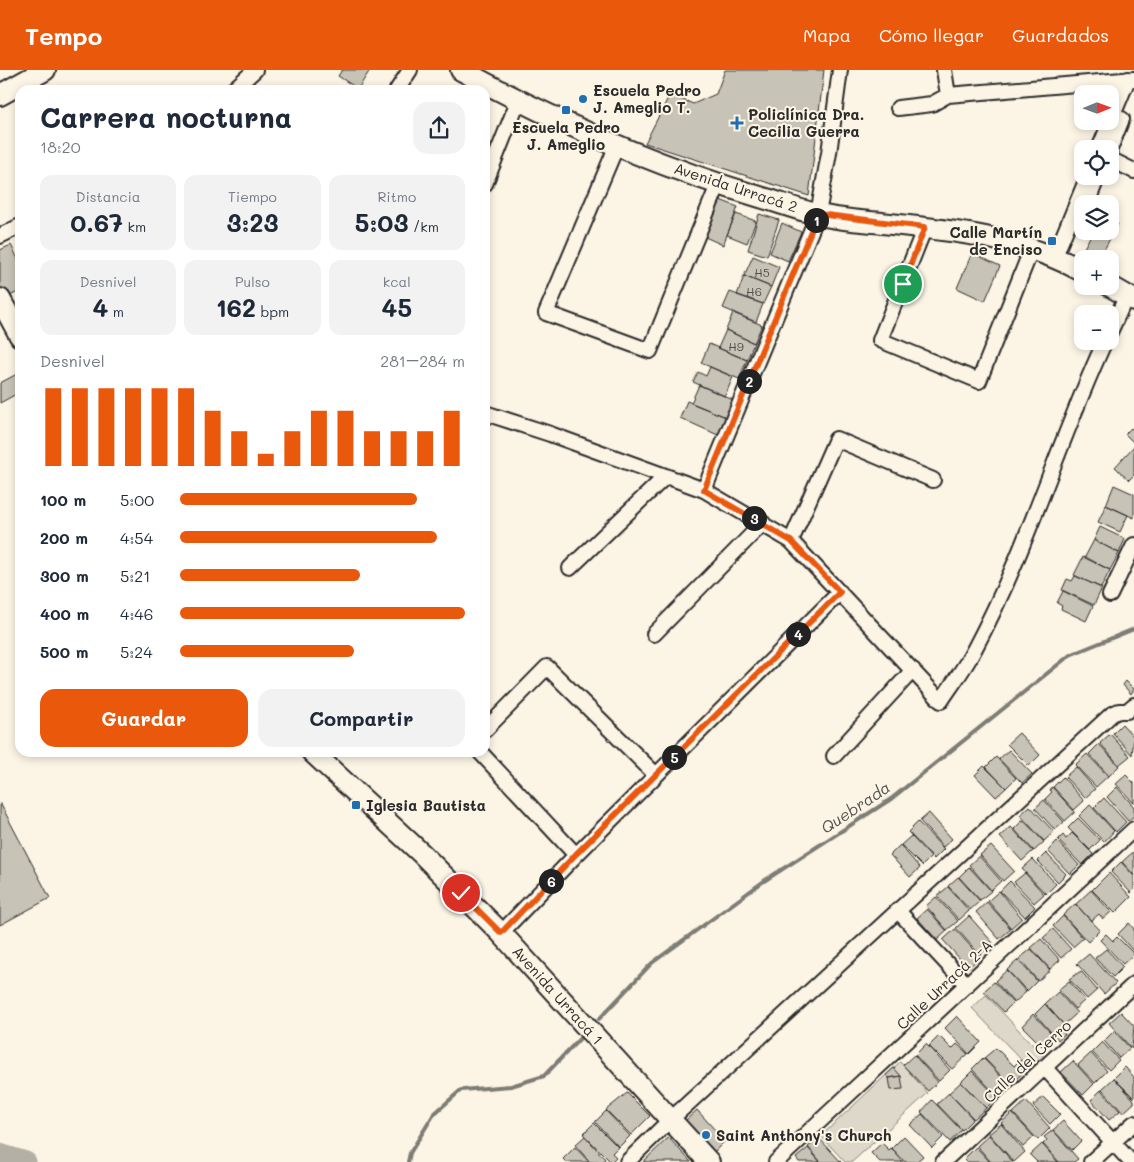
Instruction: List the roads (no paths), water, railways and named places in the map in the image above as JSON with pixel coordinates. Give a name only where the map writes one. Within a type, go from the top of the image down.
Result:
[{"type":"street","points":[[18,85],[45,70]]},
{"type":"street","points":[[238,85],[255,70]]},
{"type":"street","points":[[400,85],[410,70]]},
{"type":"street","name":"Avenida Urracá 2","points":[[461,70],[489,85]]},
{"type":"street","points":[[704,490],[818,214],[829,153],[840,70]]},
{"type":"street","points":[[944,70],[948,95]]},
{"type":"street","points":[[898,108],[932,104],[948,95],[1132,82]]},
{"type":"street","points":[[1103,140],[1132,82]]},
{"type":"street","points":[[1113,140],[1132,82]]},
{"type":"street","name":"Avenida Urracá 2","points":[[490,86],[518,101],[617,145],[718,184],[818,214],[967,232],[1032,248],[1074,267]]},
{"type":"street","points":[[0,95],[15,87]]},
{"type":"street","points":[[490,171],[518,101]]},
{"type":"street","points":[[617,145],[546,313],[650,351],[718,184]]},
{"type":"street","points":[[1119,164],[1134,171]]},
{"type":"street","points":[[1058,258],[1085,185]]},
{"type":"street","points":[[925,227],[880,340],[979,381],[1032,248]]},
{"type":"street","points":[[0,236],[15,228]]},
{"type":"street","points":[[1058,258],[1074,228]]},
{"type":"street","points":[[1119,308],[1124,294]]},
{"type":"street","points":[[0,299],[15,327]]},
{"type":"street","points":[[490,416],[550,434],[704,490],[791,541],[941,701],[974,651],[1028,535],[1084,386],[1101,350]]},
{"type":"street","points":[[791,541],[836,439],[933,480]]},
{"type":"street","points":[[570,568],[666,476]]},
{"type":"street","points":[[654,634],[762,523]]},
{"type":"street","points":[[1110,595],[1134,545]]},
{"type":"street","points":[[501,933],[576,854],[840,592]]},
{"type":"street","points":[[490,725],[547,667],[656,774]]},
{"type":"street","points":[[834,756],[913,670]]},
{"type":"street","points":[[627,1162],[670,1120],[1112,714],[1119,710],[1132,711]]},
{"type":"street","name":"Avenida Urracá 1","points":[[317,757],[421,853],[501,933],[709,1162]]},
{"type":"street","points":[[485,757],[576,854]]},
{"type":"street","name":"Calle Urracá 2-A","points":[[776,1162],[1134,829]]},
{"type":"street","points":[[898,911],[967,985]]},
{"type":"street","name":"Calle del Cerro","points":[[942,1162],[1134,984]]},
{"type":"street","points":[[1044,1067],[1131,1162]]},
{"type":"street","points":[[1091,1162],[1134,1123]]},
{"type":"waterway","name":"Quebrada","points":[[599,1019],[652,963],[764,881],[891,799],[1070,655],[1134,629]]},
{"type":"waterway","name":"Quebrada","points":[[408,1162],[410,1153],[434,1114],[461,1090],[511,1086],[544,1076],[584,1034]]},
{"type":"waterway","points":[[0,1154],[26,1162]]},
{"type":"place","name":"Escuela Pedro J. Ameglio T.","points":[[583,99]]},
{"type":"place","name":"Escuela Pedro J. Ameglio","points":[[566,110]]},
{"type":"place","name":"Policlínica Dra. Cecilia Guerra","points":[[737,123]]},
{"type":"place","name":"Calle Martín de Enciso","points":[[1052,241]]},
{"type":"place","name":"Iglesia Bautista","points":[[356,805]]},
{"type":"place","name":"Saint Anthony's Church","points":[[706,1135]]}]
